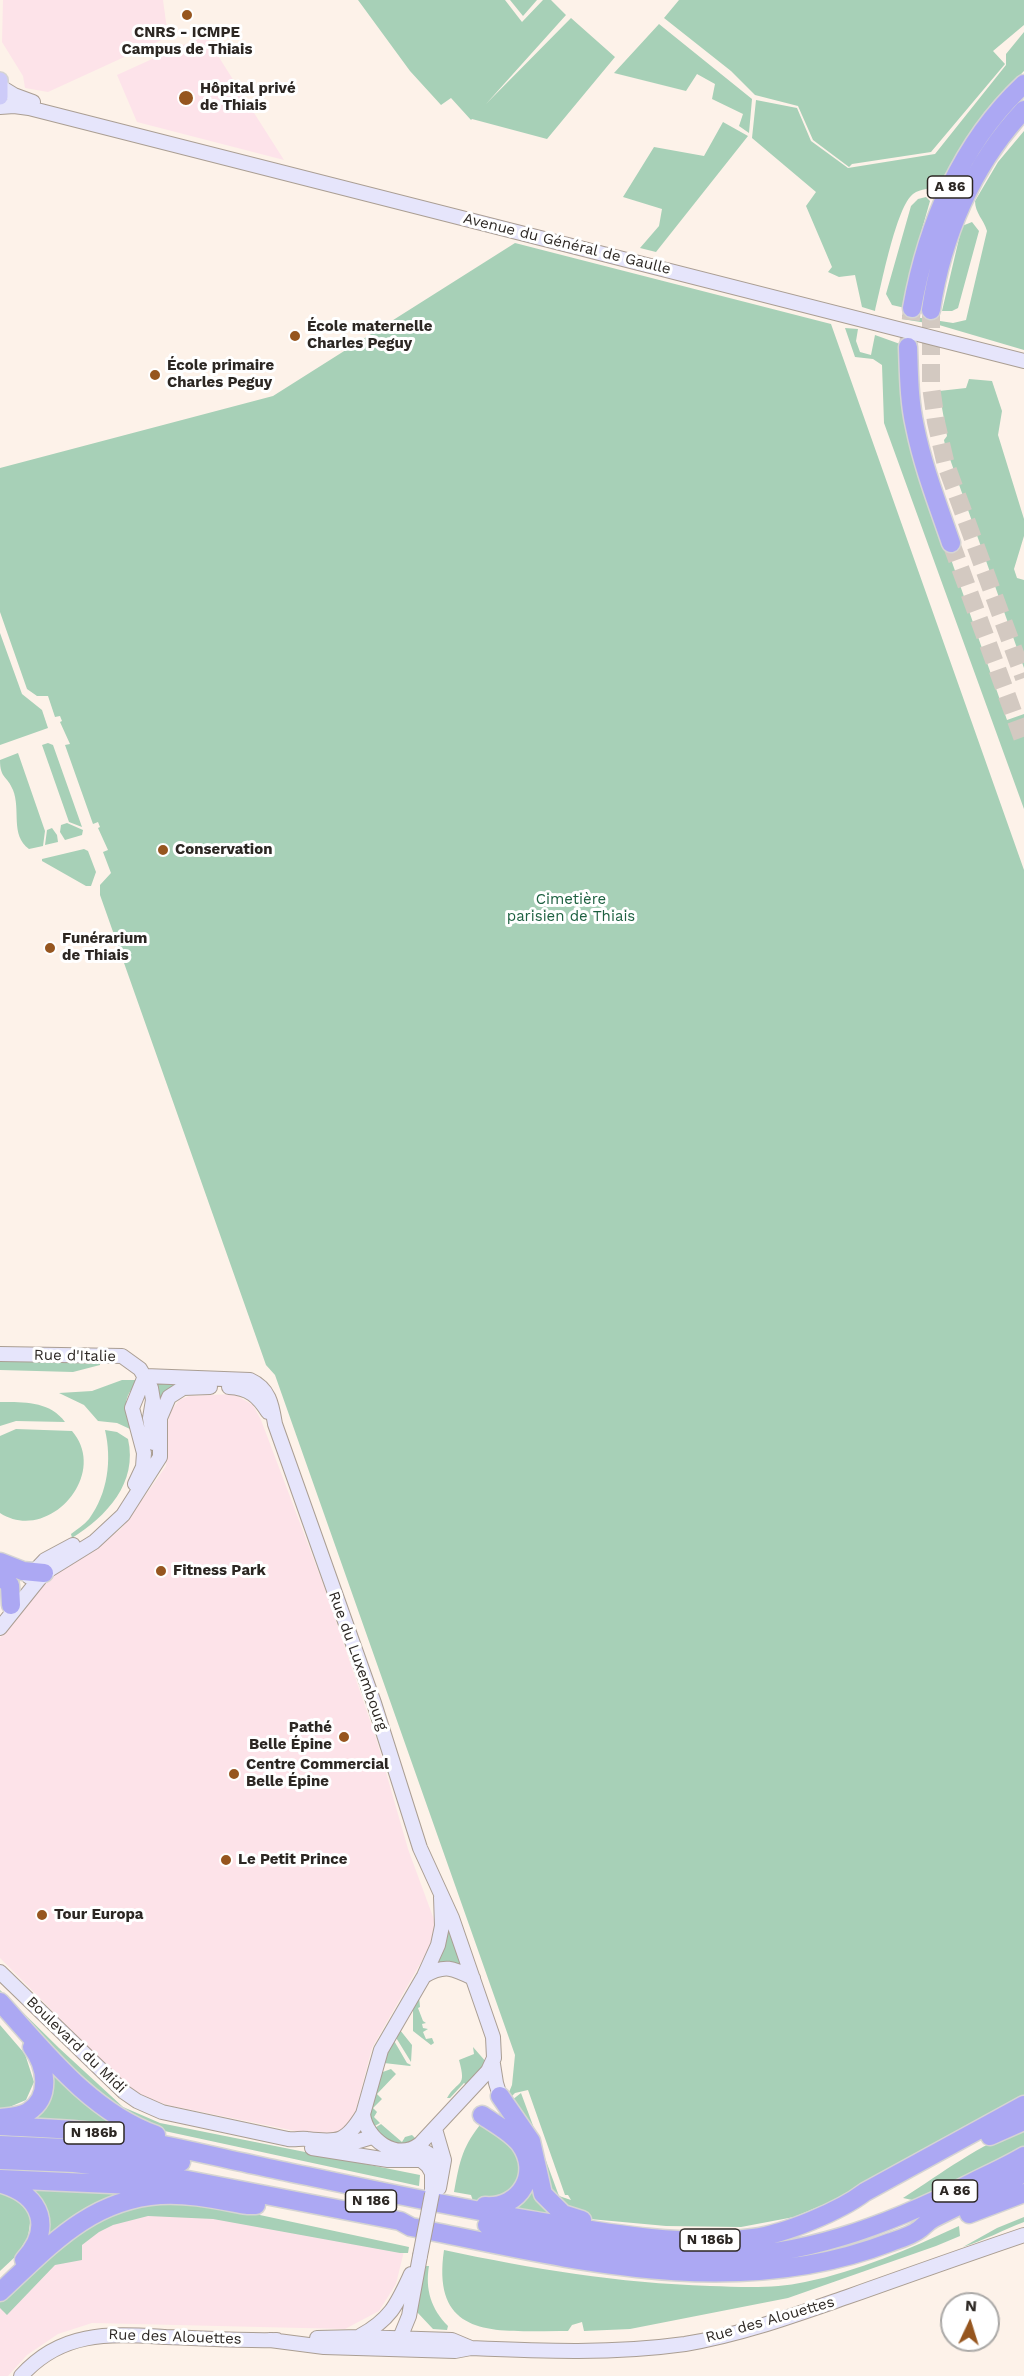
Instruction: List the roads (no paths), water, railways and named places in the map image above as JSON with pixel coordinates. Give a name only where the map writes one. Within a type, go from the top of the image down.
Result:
[{"type":"highway","name":"A 86","points":[[912,308],[919,270],[932,228],[955,176],[975,142],[1024,84]]},
{"type":"highway","name":"A 86","points":[[931,310],[938,272],[960,208],[988,153],[1007,127],[1024,110]]},
{"type":"highway","points":[[908,347],[914,425],[924,465],[951,543]]},
{"type":"highway","points":[[0,1562],[38,1573]]},
{"type":"highway","points":[[0,1575],[10,1585],[11,1605]]},
{"type":"highway","points":[[0,2002],[56,2064],[103,2107],[136,2128],[181,2143],[186,2150]]},
{"type":"highway","points":[[0,2013],[40,2058],[45,2077],[41,2097],[36,2105],[20,2115],[0,2118]]},
{"type":"highway","points":[[500,2096],[531,2141],[540,2186],[549,2201],[563,2214],[608,2226],[616,2233]]},
{"type":"highway","points":[[858,2198],[865,2192],[1024,2105]]},
{"type":"highway","points":[[465,2209],[477,2205],[507,2204],[521,2192],[527,2177],[526,2157],[520,2144],[483,2115]]},
{"type":"highway","name":"N 186b","points":[[0,2126],[91,2132],[465,2209],[616,2233],[697,2240],[755,2238],[790,2228],[867,2196],[1024,2121]]},
{"type":"highway","name":"N 186","points":[[0,2145],[106,2150],[169,2159],[549,2237],[610,2247],[705,2257],[740,2264]]},
{"type":"highway","name":"A 86","points":[[740,2264],[885,2223],[1024,2156]]},
{"type":"highway","name":"N 186","points":[[0,2160],[84,2164],[173,2176],[400,2221],[411,2227],[599,2264],[680,2273],[740,2264]]},
{"type":"highway","name":"A 86","points":[[740,2264],[792,2267],[856,2254],[920,2230],[931,2219],[1004,2185],[1024,2173]]},
{"type":"highway","points":[[0,2179],[155,2186],[249,2201],[256,2205]]},
{"type":"highway","points":[[0,2184],[18,2189],[29,2197],[38,2212],[40,2226],[38,2241],[31,2252],[0,2283]]},
{"type":"highway","points":[[920,2230],[934,2230],[1024,2193]]},
{"type":"highway","points":[[0,2292],[70,2228],[88,2216],[110,2206],[161,2195],[191,2196],[256,2205],[402,2230],[411,2227]]},
{"type":"street","name":"Avenue du Général de Gaulle","points":[[0,88],[25,100],[51,107],[109,129]]},
{"type":"street","name":"Avenue du Général de Gaulle","points":[[0,107],[19,106],[1024,361]]},
{"type":"street","name":"Rue d'Italie","points":[[0,1354],[122,1356],[140,1369],[145,1376]]},
{"type":"street","points":[[145,1376],[250,1380],[260,1385],[269,1398],[275,1424]]},
{"type":"street","points":[[145,1376],[153,1395],[150,1418],[155,1449],[154,1466]]},
{"type":"street","points":[[0,1626],[45,1560],[64,1551],[110,1518],[124,1503],[138,1480],[143,1467],[144,1453],[132,1408],[145,1376]]},
{"type":"street","points":[[0,1626],[11,1605],[38,1573],[94,1542],[115,1524],[137,1495],[161,1453],[160,1418],[164,1404],[173,1393],[183,1388],[233,1387],[248,1390],[258,1397],[275,1424]]},
{"type":"street","name":"Rue du Luxembourg","points":[[275,1424],[374,1703],[420,1848],[452,1918],[493,2037],[493,2064],[500,2096]]},
{"type":"street","points":[[297,2140],[303,2138],[323,2142],[339,2140],[355,2127],[363,2114],[381,2050],[424,1976],[438,1945],[442,1926],[441,1897]]},
{"type":"street","points":[[424,1976],[436,1969],[446,1968],[458,1970],[473,1978]]},
{"type":"street","name":"Boulevard du Midi","points":[[0,1972],[124,2092],[143,2105],[197,2120],[297,2140]]},
{"type":"street","points":[[415,2148],[455,2109],[493,2064]]},
{"type":"street","points":[[455,2109],[474,2110],[483,2115]]},
{"type":"street","points":[[324,2347],[345,2342],[384,2344],[400,2338],[409,2316],[434,2184],[433,2157],[415,2148],[405,2150],[388,2148],[372,2137],[363,2114]]},
{"type":"street","points":[[434,2184],[444,2160],[435,2129]]},
{"type":"street","points":[[327,2151],[343,2148],[372,2137]]},
{"type":"street","points":[[297,2140],[308,2147],[327,2151],[388,2160],[417,2160],[428,2166],[434,2184]]},
{"type":"street","name":"Rue des Alouettes","points":[[270,2340],[324,2347],[455,2351],[471,2348],[573,2352],[638,2349],[687,2343],[749,2329],[801,2313],[1024,2235]]},
{"type":"street","points":[[359,2337],[373,2329],[393,2311],[420,2256]]},
{"type":"street","points":[[393,2311],[394,2325],[400,2338],[410,2349]]},
{"type":"street","points":[[409,2316],[417,2329],[437,2340]]},
{"type":"street","name":"Rue des Alouettes","points":[[21,2376],[40,2358],[72,2341],[108,2334],[270,2340],[359,2337],[452,2340],[471,2348]]},
{"type":"tunnel","points":[[908,347],[912,308]]},
{"type":"tunnel","points":[[931,310],[931,386],[936,422],[946,465],[1024,678]]},
{"type":"tunnel","points":[[951,543],[1024,742]]},
{"type":"place","name":"CNRS - ICMPE Campus de Thiais","points":[[187,15]]},
{"type":"place","name":"Hôpital privé de Thiais","points":[[186,98]]},
{"type":"place","name":"École maternelle Charles Peguy","points":[[295,336]]},
{"type":"place","name":"École primaire Charles Peguy","points":[[155,375]]},
{"type":"place","name":"Conservation","points":[[163,850]]},
{"type":"place","name":"Funérarium de Thiais","points":[[50,948]]},
{"type":"place","name":"Fitness Park","points":[[161,1571]]},
{"type":"place","name":"Pathé Belle Épine","points":[[344,1737]]},
{"type":"place","name":"Centre Commercial Belle Épine","points":[[234,1774]]},
{"type":"place","name":"Le Petit Prince","points":[[226,1860]]},
{"type":"place","name":"Tour Europa","points":[[42,1915]]},
{"type":"park label","name":"Cimetière parisien de Thiais","points":[[571,908]]}]
